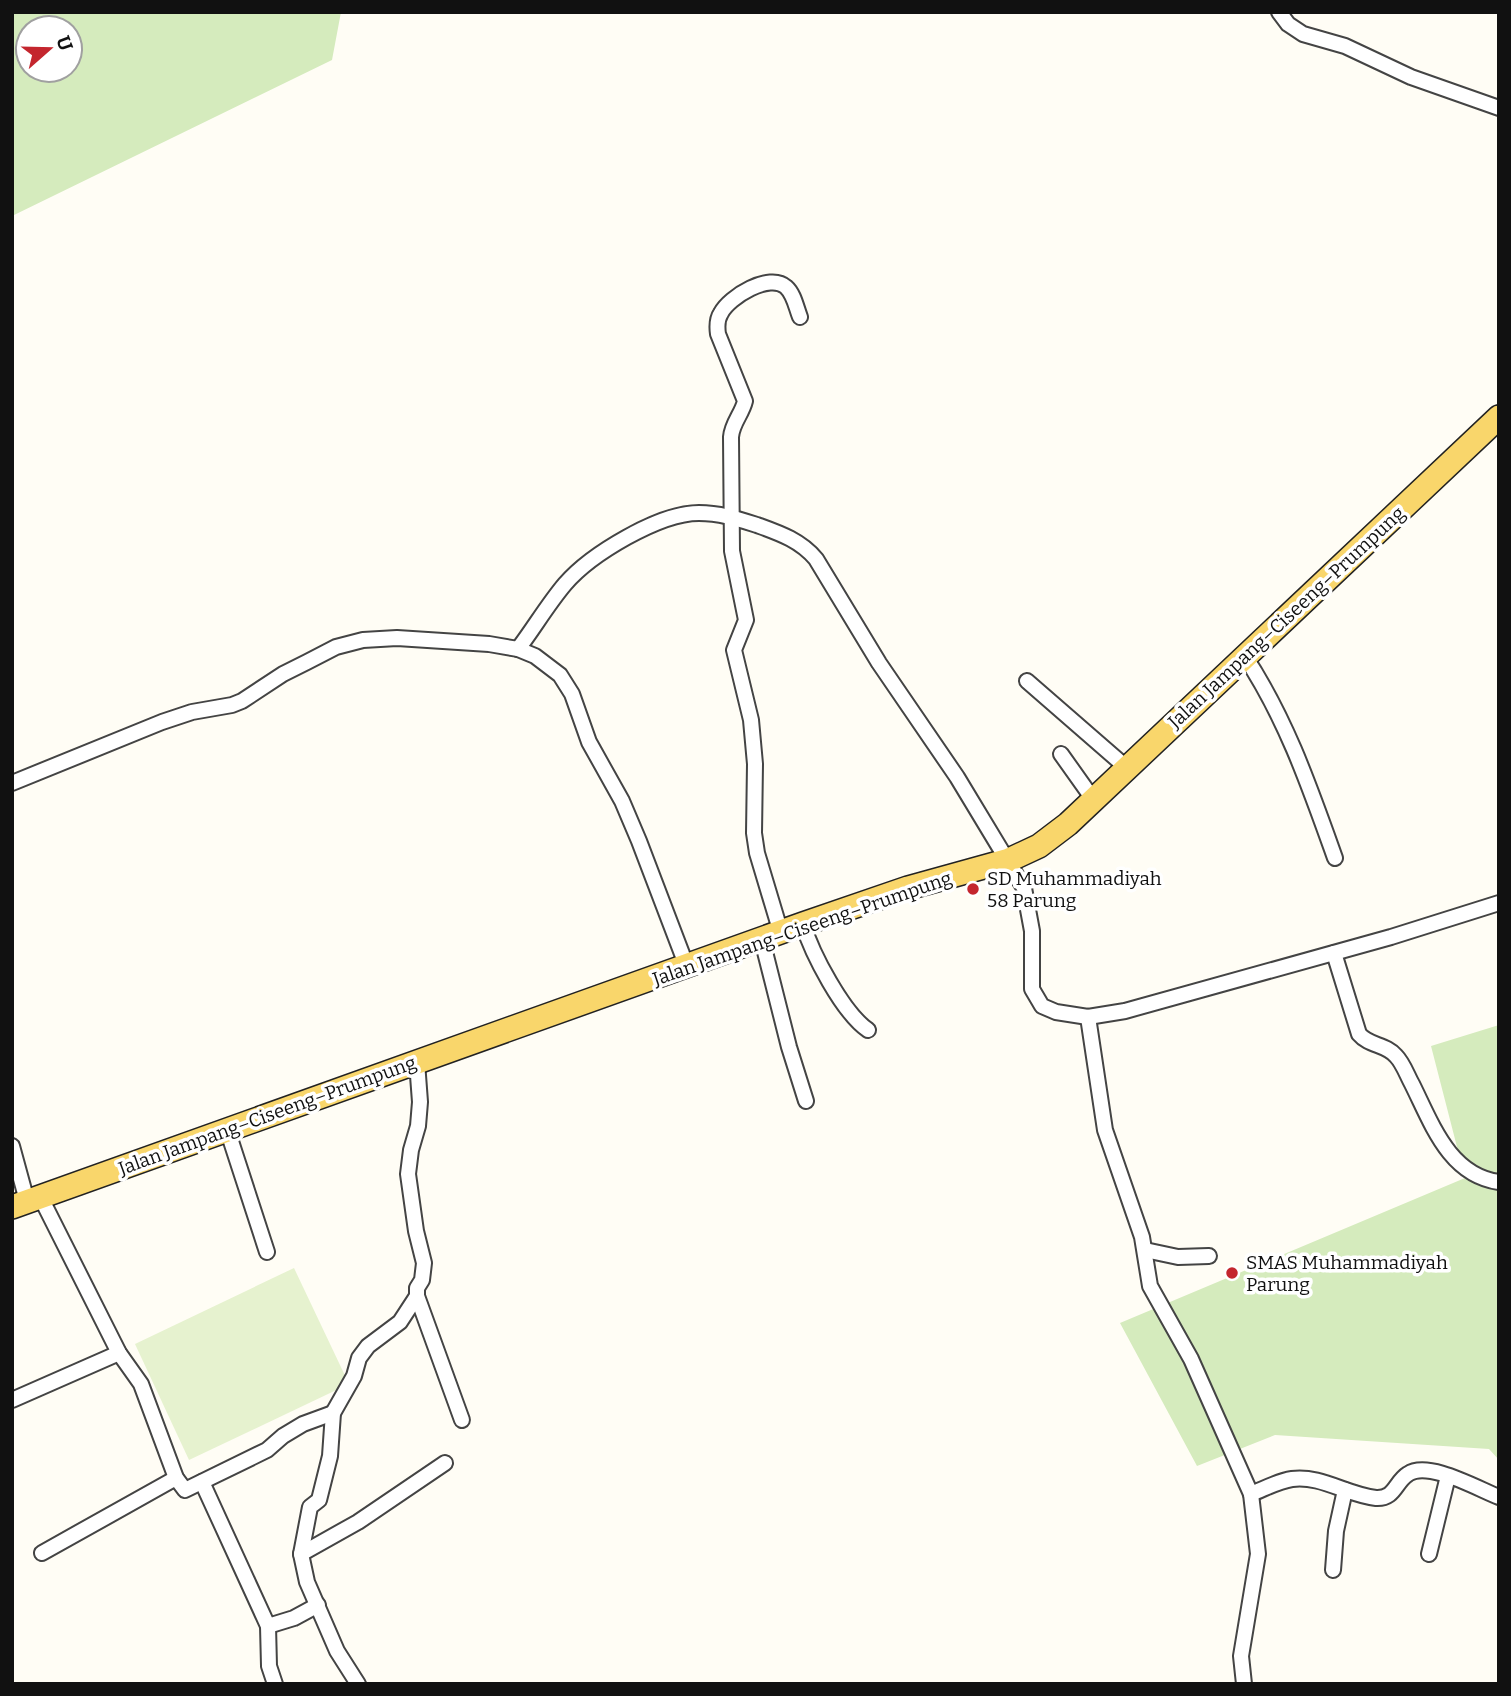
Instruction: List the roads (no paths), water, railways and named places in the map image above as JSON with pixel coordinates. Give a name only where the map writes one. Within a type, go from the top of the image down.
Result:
[{"type":"main road","name":"Jalan Jampang–Ciseeng–Prumpung","points":[[26,1201],[908,888],[1009,860],[1039,846],[1068,824],[1499,417]]},
{"type":"street","points":[[1279,12],[1294,29],[1303,34],[1345,46],[1411,77],[1499,108]]},
{"type":"street","points":[[800,317],[789,289],[780,282],[766,282],[742,294],[721,311],[718,334],[745,401],[730,437],[732,551],[746,621],[734,650],[751,720],[755,764],[754,832],[789,1047],[806,1101]]},
{"type":"street","points":[[518,649],[566,583],[600,553],[639,531],[680,516],[697,513],[733,517],[792,539],[816,559],[878,663],[931,737],[1009,860],[1024,888],[1027,900],[1032,931],[1032,989],[1042,1006],[1056,1012],[1088,1017],[1125,1011],[1334,953],[1499,903]]},
{"type":"street","points":[[12,783],[162,722],[242,701],[283,674],[336,647],[363,639],[397,638],[489,644],[518,649],[535,656],[560,675],[572,694],[589,741],[622,801],[639,841],[687,967]]},
{"type":"street","points":[[1244,655],[1263,683],[1280,718],[1310,788],[1335,858]]},
{"type":"street","points":[[1027,681],[1127,768]]},
{"type":"street","points":[[1061,754],[1093,799]]},
{"type":"street","points":[[803,925],[820,964],[847,1008],[868,1030]]},
{"type":"street","points":[[1334,953],[1359,1034],[1367,1042],[1390,1051],[1399,1059],[1455,1162],[1476,1176],[1499,1182]]},
{"type":"street","points":[[1088,1017],[1105,1130],[1145,1250],[1148,1277],[1154,1297],[1169,1318],[1191,1359],[1251,1494],[1258,1554],[1241,1656],[1244,1684]]},
{"type":"street","points":[[417,1062],[420,1102],[408,1174],[416,1231],[424,1263],[417,1296],[462,1420]]},
{"type":"street","points":[[227,1129],[267,1252]]},
{"type":"street","points":[[12,1146],[26,1201],[119,1353],[141,1384],[176,1478],[185,1490],[267,1450],[303,1424],[333,1413]]},
{"type":"street","points":[[1145,1250],[1178,1257],[1209,1256]]},
{"type":"street","points":[[358,1684],[337,1651],[307,1582],[301,1554],[310,1507],[319,1500],[330,1455],[333,1413],[354,1376],[359,1358],[368,1346],[400,1322],[417,1296]]},
{"type":"street","points":[[12,1399],[119,1353]]},
{"type":"street","points":[[301,1554],[358,1522],[445,1463]]},
{"type":"street","points":[[1251,1494],[1292,1479],[1315,1480],[1378,1498],[1392,1494],[1405,1475],[1426,1469],[1499,1497]]},
{"type":"street","points":[[1429,1554],[1448,1476]]},
{"type":"street","points":[[42,1553],[176,1478]]},
{"type":"street","points":[[202,1482],[268,1626],[269,1666],[275,1684]]},
{"type":"street","points":[[1333,1570],[1336,1531],[1345,1490]]},
{"type":"street","points":[[268,1626],[294,1619],[317,1605]]},
{"type":"place","name":"SD Muhammadiyah 58 Parung","points":[[973,889]]},
{"type":"place","name":"SMAS Muhammadiyah Parung","points":[[1232,1273]]}]
